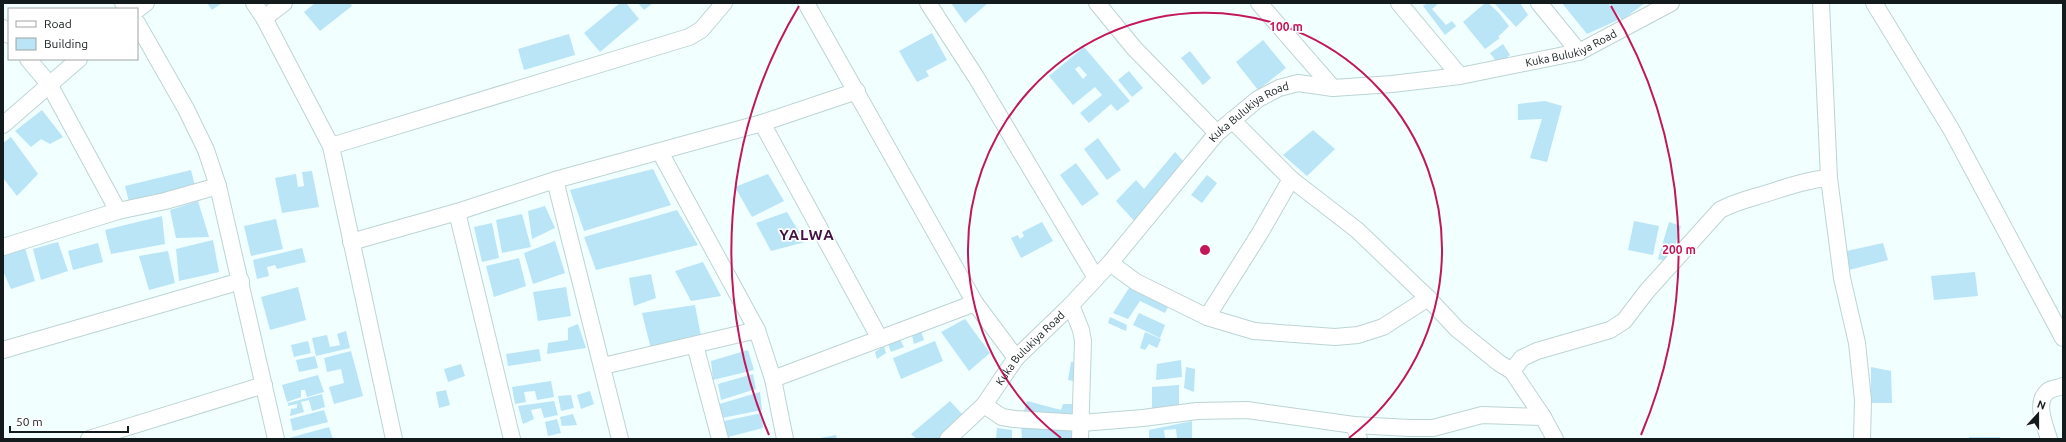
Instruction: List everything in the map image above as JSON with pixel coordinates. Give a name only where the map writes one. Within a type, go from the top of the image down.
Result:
[{"type":"street","points":[[138,9],[146,3]]},
{"type":"street","points":[[254,3],[264,18],[331,146],[394,439]]},
{"type":"street","points":[[264,18],[284,3]]},
{"type":"street","points":[[331,146],[689,37],[700,30],[724,3]]},
{"type":"street","points":[[806,3],[975,303],[1016,358]]},
{"type":"street","points":[[928,3],[976,77],[1096,278]]},
{"type":"street","points":[[1097,3],[1134,48],[1217,132]]},
{"type":"street","points":[[1258,3],[1333,88]]},
{"type":"street","points":[[1399,3],[1460,76]]},
{"type":"street","points":[[1539,3],[1579,52]]},
{"type":"street","name":"Kuka Bulukiya Road","points":[[948,439],[984,405],[1016,358],[1071,305],[1110,263],[1217,132],[1258,99],[1279,88],[1298,83],[1333,88],[1392,84],[1460,76],[1579,52],[1671,3]]},
{"type":"street","points":[[1821,3],[1829,178],[1842,278],[1857,343],[1863,400],[1862,439]]},
{"type":"street","points":[[1874,3],[1951,129],[2063,338]]},
{"type":"street","points":[[138,25],[186,109],[206,150],[218,186],[276,439]]},
{"type":"street","points":[[29,60],[49,84],[118,211]]},
{"type":"street","points":[[3,125],[78,60]]},
{"type":"street","points":[[352,242],[457,212],[555,180],[762,123],[857,92]]},
{"type":"street","points":[[1232,120],[1291,179],[1357,230],[1428,298],[1457,329],[1499,364],[1512,371],[1559,438]]},
{"type":"street","points":[[762,123],[880,339]]},
{"type":"street","points":[[660,152],[758,330],[773,379],[785,439]]},
{"type":"street","points":[[1512,371],[1522,358],[1537,351],[1610,330],[1624,321],[1646,291],[1720,210],[1734,202],[1784,187],[1811,180],[1829,178]]},
{"type":"street","points":[[1207,317],[1260,233],[1291,179]]},
{"type":"street","points":[[555,180],[603,366],[620,439]]},
{"type":"street","points":[[3,247],[118,211],[165,201],[218,186]]},
{"type":"street","points":[[457,212],[512,439]]},
{"type":"street","points":[[1110,263],[1136,282],[1207,317],[1254,331],[1335,337],[1358,335],[1383,327],[1428,298]]},
{"type":"street","points":[[3,350],[241,281]]},
{"type":"street","points":[[773,379],[975,303]]},
{"type":"street","points":[[1071,305],[1081,330],[1083,341],[1080,439]]},
{"type":"street","points":[[603,366],[758,330]]},
{"type":"street","points":[[695,345],[720,439]]},
{"type":"street","points":[[89,439],[264,385]]},
{"type":"street","points":[[2049,439],[2041,405],[2043,397],[2048,391],[2063,386]]},
{"type":"street","points":[[984,405],[1002,417],[1081,423],[1143,418],[1197,411],[1247,410],[1357,432],[1433,428],[1482,415],[1543,417]]},
{"type":"building","points":[[207,3],[222,3],[212,10]]},
{"type":"building","points":[[315,3],[350,3],[352,6],[320,31],[304,12]]},
{"type":"building","points":[[620,3],[626,3],[639,19],[600,52],[584,33]]},
{"type":"building","points":[[638,3],[653,3],[644,10]]},
{"type":"building","points":[[951,3],[988,3],[965,23]]},
{"type":"building","points":[[1427,3],[1439,3],[1432,9],[1446,25],[1452,21],[1456,26],[1445,35],[1423,6]]},
{"type":"building","points":[[1485,3],[1488,3],[1498,12],[1509,26],[1498,37],[1500,38],[1485,49],[1463,22]]},
{"type":"building","points":[[1494,3],[1520,3],[1528,15],[1516,27]]},
{"type":"building","points":[[1562,3],[1608,3],[1620,19],[1587,34]]},
{"type":"building","points":[[1609,3],[1645,3],[1622,20]]},
{"type":"building","points":[[932,33],[947,60],[926,71],[929,76],[917,82],[899,51]]},
{"type":"building","points":[[569,34],[575,55],[524,70],[518,49]]},
{"type":"building","points":[[1263,40],[1286,68],[1258,90],[1236,62]]},
{"type":"building","points":[[1503,44],[1510,55],[1499,65],[1490,53]]},
{"type":"building","points":[[1084,47],[1130,101],[1117,111],[1111,104],[1089,123],[1080,113],[1102,95],[1095,87],[1073,105],[1049,76]],"holes":[[[1079,66],[1087,75],[1083,79],[1075,69]]]},
{"type":"building","points":[[1190,51],[1211,78],[1203,85],[1181,58]]},
{"type":"building","points":[[1129,71],[1143,88],[1132,97],[1118,80]]},
{"type":"building","points":[[1545,101],[1562,106],[1547,162],[1530,158],[1542,119],[1518,120],[1518,104]]},
{"type":"building","points":[[42,110],[63,137],[50,144],[41,139],[31,147],[15,131]]},
{"type":"building","points":[[1313,130],[1335,149],[1307,176],[1283,155]]},
{"type":"building","points":[[11,137],[38,174],[17,196],[3,178],[3,143]]},
{"type":"building","points":[[1098,138],[1121,170],[1107,180],[1084,149]]},
{"type":"building","points":[[1175,152],[1185,163],[1137,224],[1116,201],[1136,180],[1144,189]]},
{"type":"building","points":[[1076,163],[1099,194],[1082,206],[1060,175]]},
{"type":"building","points":[[653,169],[671,205],[584,231],[570,190]]},
{"type":"building","points":[[191,170],[196,190],[130,206],[125,186]]},
{"type":"building","points":[[312,171],[319,207],[282,213],[275,178],[296,174],[298,187],[304,186],[302,172]]},
{"type":"building","points":[[768,174],[784,201],[752,217],[735,187]]},
{"type":"building","points":[[1207,175],[1217,183],[1202,203],[1191,195]]},
{"type":"building","points":[[198,201],[209,237],[176,238],[170,210]]},
{"type":"building","points":[[545,206],[555,228],[532,239],[528,211]]},
{"type":"building","points":[[677,210],[698,245],[596,270],[584,237]]},
{"type":"building","points":[[787,212],[805,242],[771,251],[756,223]]},
{"type":"building","points":[[522,214],[531,247],[502,253],[496,220]]},
{"type":"building","points":[[162,216],[165,244],[111,254],[105,230]]},
{"type":"building","points":[[276,219],[283,249],[251,256],[244,226]]},
{"type":"building","points":[[1634,221],[1659,226],[1653,255],[1628,250]]},
{"type":"building","points":[[1042,222],[1053,241],[1021,258],[1011,238],[1018,235],[1020,239],[1024,236],[1022,232]]},
{"type":"building","points":[[1669,222],[1681,226],[1670,262],[1658,259]]},
{"type":"building","points":[[492,223],[499,258],[482,262],[474,227]]},
{"type":"building","points":[[213,240],[219,272],[179,281],[176,249]]},
{"type":"building","points":[[555,241],[565,273],[533,284],[524,253]]},
{"type":"building","points":[[58,242],[68,271],[41,280],[33,249]]},
{"type":"building","points":[[98,243],[103,262],[73,270],[68,251]]},
{"type":"building","points":[[1883,243],[1888,260],[1849,270],[1847,251]]},
{"type":"building","points":[[25,248],[35,281],[11,289],[3,271],[3,254]]},
{"type":"building","points":[[302,248],[306,262],[277,269],[275,265],[267,267],[269,276],[257,279],[253,260]]},
{"type":"building","points":[[168,251],[175,283],[149,290],[139,256]]},
{"type":"building","points":[[519,258],[526,286],[494,297],[486,266]]},
{"type":"building","points":[[703,262],[721,296],[691,301],[675,271]]},
{"type":"building","points":[[1975,272],[1978,296],[1934,300],[1931,276]]},
{"type":"building","points":[[651,274],[656,298],[634,306],[629,278]]},
{"type":"building","points":[[1131,285],[1169,305],[1165,313],[1140,301],[1128,319],[1113,313]]},
{"type":"building","points":[[298,287],[306,320],[270,330],[261,297]]},
{"type":"building","points":[[566,287],[571,316],[538,321],[533,292]]},
{"type":"building","points":[[695,305],[701,336],[651,349],[642,313]]},
{"type":"building","points":[[1139,313],[1165,325],[1160,338],[1133,325]]},
{"type":"building","points":[[1110,317],[1127,325],[1126,331],[1108,323]]},
{"type":"building","points":[[965,319],[990,353],[969,371],[941,332]]},
{"type":"building","points":[[578,324],[586,348],[547,354],[548,343],[568,340],[568,328]]},
{"type":"building","points":[[346,331],[350,348],[316,356],[312,338],[327,335],[330,347],[340,345],[337,334]]},
{"type":"building","points":[[921,331],[924,340],[914,344],[912,335]]},
{"type":"building","points":[[1145,332],[1161,339],[1157,348],[1149,344],[1145,350],[1140,348]]},
{"type":"building","points":[[900,339],[904,347],[891,352],[888,344]]},
{"type":"building","points":[[308,341],[311,353],[294,357],[291,345]]},
{"type":"building","points":[[935,341],[943,361],[901,379],[893,358]]},
{"type":"building","points":[[884,346],[886,353],[877,359],[875,352]]},
{"type":"building","points":[[539,349],[541,361],[508,366],[506,354]]},
{"type":"building","points":[[748,350],[754,370],[713,380],[711,361]]},
{"type":"building","points":[[351,351],[363,396],[334,404],[329,387],[344,383],[341,369],[327,372],[324,358]]},
{"type":"building","points":[[315,356],[318,368],[299,372],[296,360]]},
{"type":"building","points":[[1181,360],[1182,377],[1156,380],[1157,364]]},
{"type":"building","points":[[1071,362],[1080,362],[1079,382],[1068,380]]},
{"type":"building","points":[[461,364],[465,376],[448,382],[444,369]]},
{"type":"building","points":[[1186,367],[1195,369],[1194,392],[1184,388]]},
{"type":"building","points":[[1871,367],[1891,371],[1892,403],[1871,403]]},
{"type":"building","points":[[753,374],[756,389],[721,400],[718,384]]},
{"type":"building","points":[[318,375],[324,392],[307,397],[305,390],[301,390],[301,397],[287,402],[282,385]]},
{"type":"building","points":[[551,381],[554,397],[537,400],[535,391],[524,392],[526,402],[515,404],[512,387]]},
{"type":"building","points":[[1179,385],[1179,406],[1152,408],[1152,387]]},
{"type":"building","points":[[446,390],[450,405],[439,408],[436,392]]},
{"type":"building","points":[[590,391],[594,404],[581,409],[577,395]]},
{"type":"building","points":[[760,392],[762,410],[722,418],[716,405]]},
{"type":"building","points":[[322,394],[325,407],[312,411],[309,400],[301,402],[304,412],[290,416],[291,409],[297,408],[297,404],[288,406],[288,403]]},
{"type":"building","points":[[571,395],[574,408],[561,411],[558,396]]},
{"type":"building","points":[[554,401],[558,415],[544,418],[541,408],[531,410],[534,419],[523,424],[518,406]]},
{"type":"building","points":[[950,401],[964,416],[941,439],[917,439],[911,434]]},
{"type":"building","points":[[1027,401],[1061,410],[1063,404],[1077,404],[1075,418],[1023,414]]},
{"type":"building","points":[[324,410],[328,422],[293,431],[290,419]]},
{"type":"building","points":[[762,413],[763,428],[728,437],[724,421]]},
{"type":"building","points":[[573,414],[577,425],[562,426],[560,417]]},
{"type":"building","points":[[557,419],[561,433],[548,436],[545,422]]},
{"type":"building","points":[[1192,421],[1192,439],[1177,439],[1176,429],[1164,430],[1165,439],[1149,439],[1149,430]]},
{"type":"building","points":[[1021,423],[1074,428],[1075,439],[1022,439]]},
{"type":"building","points":[[329,427],[333,439],[289,439],[289,438]]},
{"type":"building","points":[[997,428],[1012,430],[1012,439],[996,439]]},
{"type":"building","points":[[836,435],[837,439],[820,439],[820,438]]},
{"type":"building","points":[[1969,437],[2000,437],[2000,439],[1969,439]]},
{"type":"district","name":"YALWA","points":[[807,235]]}]
